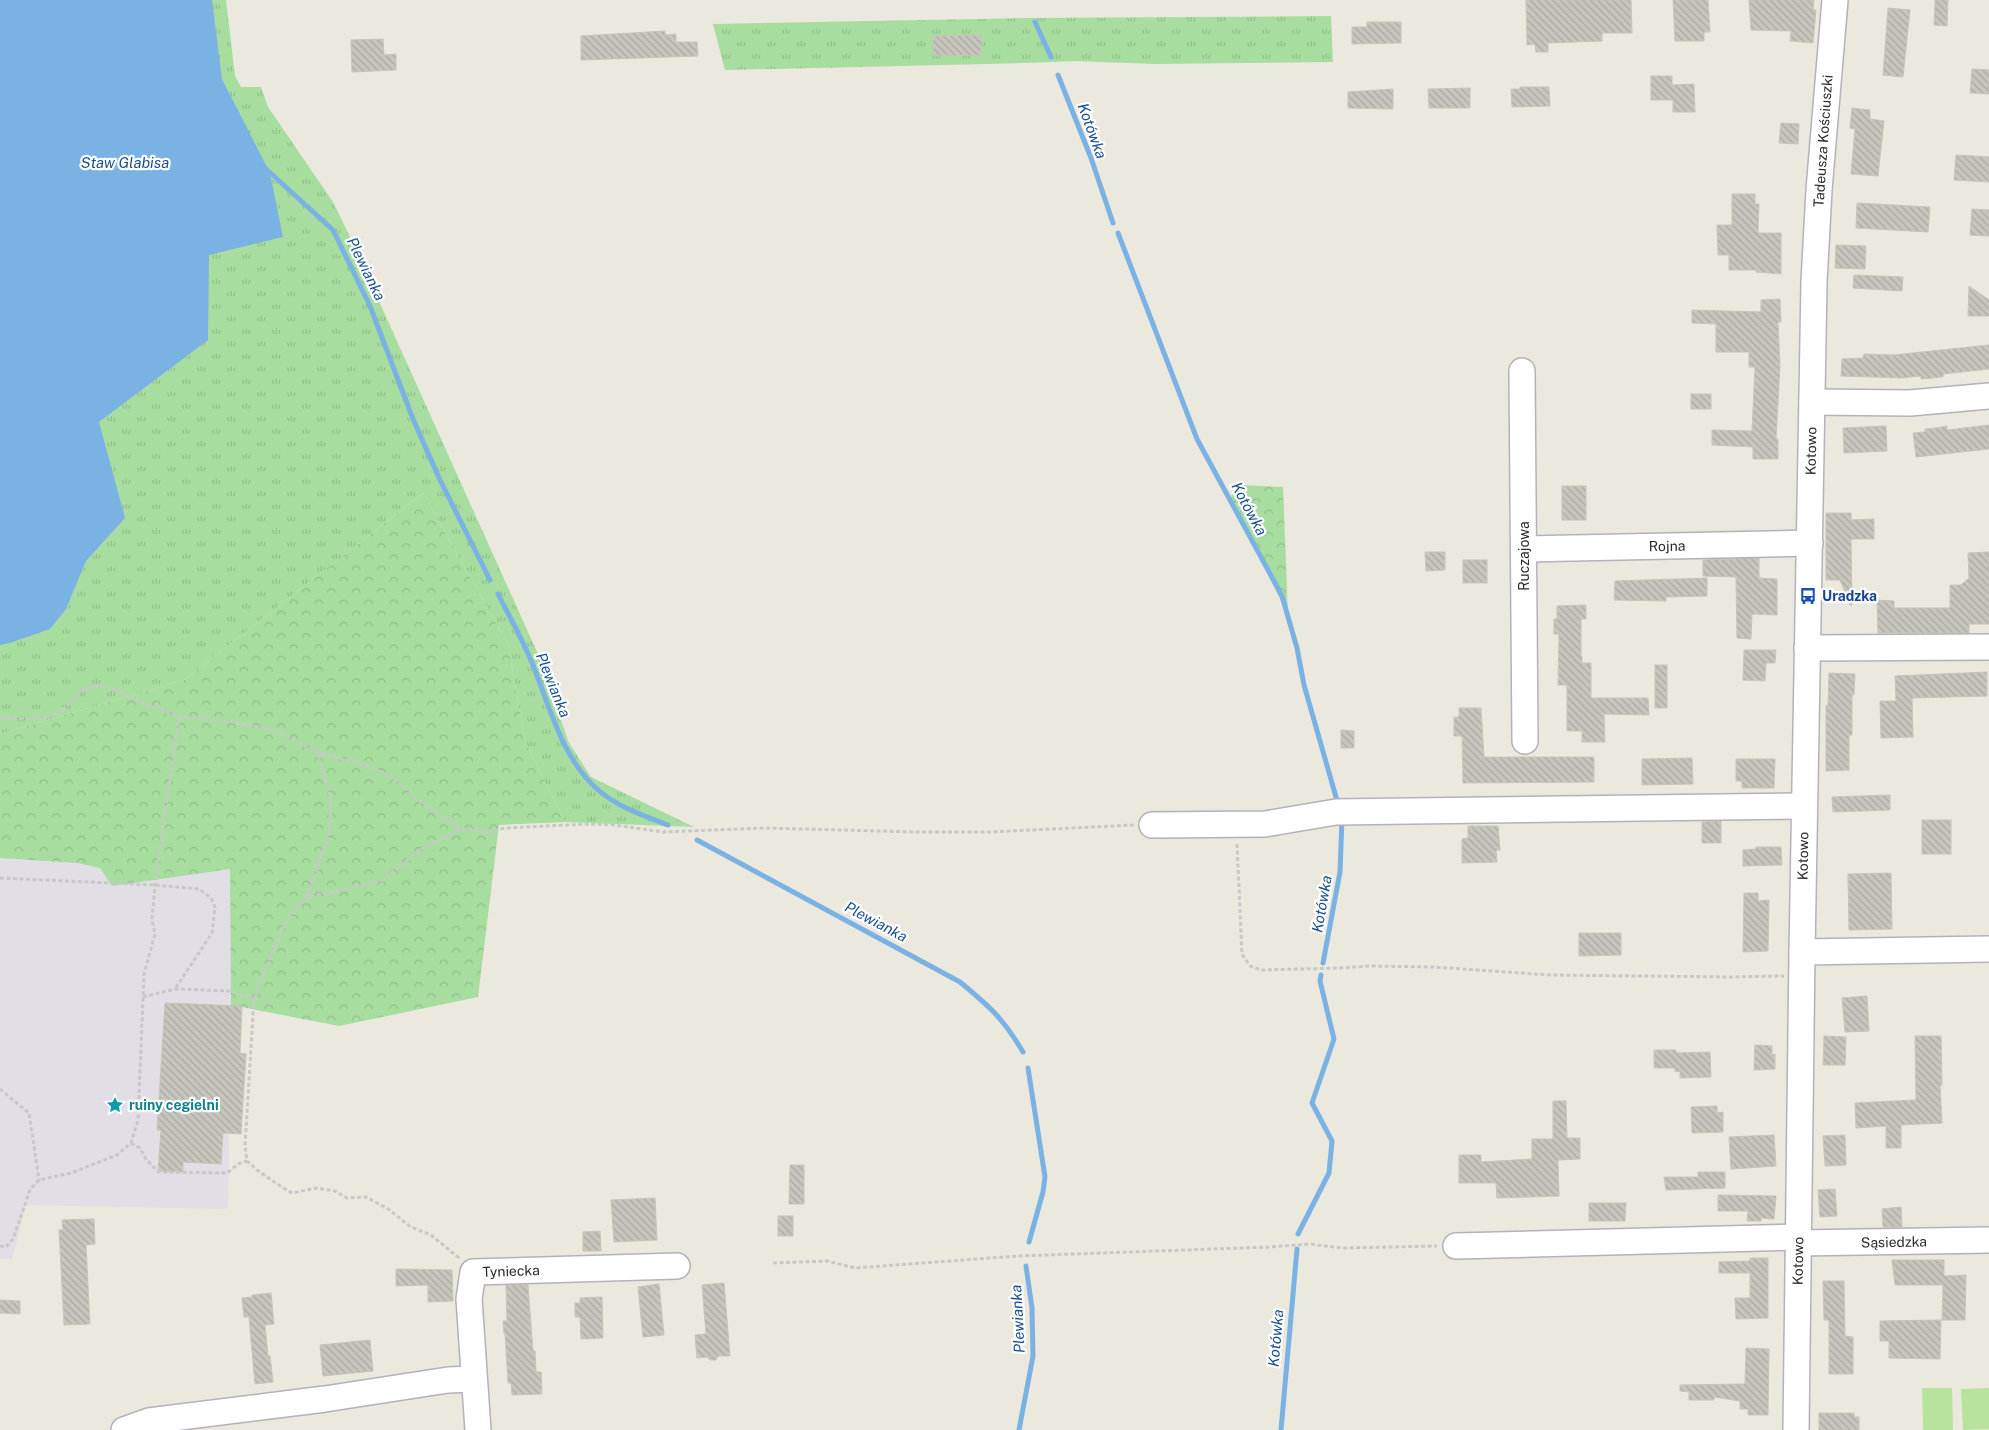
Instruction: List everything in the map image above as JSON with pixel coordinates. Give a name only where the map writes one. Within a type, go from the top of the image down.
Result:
[{"type":"street","name":"Tadeusza Kościuszki","points":[[1814,282],[1835,0]]},
{"type":"street","name":"Kotowo","points":[[1796,1430],[1804,806],[1814,282]]},
{"type":"street","name":"Ruczajowa","points":[[1522,371],[1525,741]]},
{"type":"street","points":[[1812,402],[1910,403],[1989,396]]},
{"type":"street","name":"Rojna","points":[[1524,549],[1810,543]]},
{"type":"street","points":[[1807,648],[1989,647]]},
{"type":"street","points":[[1152,825],[1265,824],[1336,812],[1804,806]]},
{"type":"street","points":[[1802,964],[1989,949]]},
{"type":"street","name":"Sąsiedzka","points":[[1456,1246],[1798,1240],[1989,1240]]},
{"type":"street","name":"Tyniecka","points":[[478,1430],[469,1299],[473,1272],[676,1266]]},
{"type":"street","points":[[124,1430],[150,1421],[297,1403],[448,1380],[474,1379]]},
{"type":"path","points":[[0,718],[39,719],[57,715],[84,689],[100,686],[116,690],[179,717],[233,722],[275,732],[318,752],[370,768],[394,779],[424,804],[461,829],[488,832],[505,828],[589,824],[663,832],[764,828],[989,832],[1152,825]]},
{"type":"path","points":[[0,1246],[6,1246],[13,1238],[30,1190],[40,1180],[71,1173],[117,1155],[131,1143],[138,1120],[144,974],[155,934],[152,920],[155,885],[179,717]]},
{"type":"path","points":[[318,752],[331,801],[329,834],[306,897],[282,929],[254,999],[245,1146],[248,1161],[272,1181],[292,1192],[316,1188],[335,1191],[347,1198],[366,1197],[388,1209],[411,1228],[431,1235],[458,1256],[473,1272]]},
{"type":"path","points":[[1236,824],[1242,954],[1250,966],[1261,970],[1368,966],[1434,967],[1550,975],[1731,977],[1802,964]]},
{"type":"path","points":[[306,897],[380,882],[420,850],[461,829]]},
{"type":"path","points":[[0,878],[155,885],[199,889],[211,898],[215,907],[212,933],[175,989]]},
{"type":"path","points":[[143,997],[175,989],[229,991],[254,999]]},
{"type":"path","points":[[0,1089],[29,1113],[40,1180]]},
{"type":"path","points":[[131,1143],[140,1148],[146,1159],[158,1172],[227,1173],[238,1164],[248,1161]]},
{"type":"path","points":[[773,1263],[827,1261],[855,1268],[1018,1256],[1310,1244],[1342,1248],[1456,1246]]},
{"type":"shaded area","name":"ruiny cegielni","points":[[0,853],[230,869],[231,1005],[228,1209],[26,1205],[12,1259],[0,1259]]},
{"type":"green space","points":[[0,0],[226,0],[235,76],[241,87],[261,87],[268,107],[333,202],[537,652],[569,743],[591,777],[694,827],[565,822],[525,741],[508,645],[423,493],[184,680],[0,734]]},
{"type":"green space","points":[[1331,16],[1333,62],[1155,64],[1075,61],[725,70],[713,24],[1030,18]]},
{"type":"green space","points":[[1239,485],[1283,487],[1288,616],[1231,496]]},
{"type":"green space","points":[[423,493],[508,645],[525,741],[565,822],[499,825],[478,997],[339,1026],[231,1005],[230,869],[112,886],[100,868],[77,863],[0,858],[0,734],[184,680]]},
{"type":"green space","points":[[1922,1388],[1952,1388],[1953,1430],[1923,1430]]},
{"type":"green space","points":[[1989,1388],[1989,1429],[1963,1430],[1961,1389]]},
{"type":"water","name":"Staw Glabisa","points":[[0,0],[212,0],[222,79],[270,173],[283,237],[209,255],[208,340],[99,422],[125,518],[86,561],[66,609],[50,629],[0,645]]},
{"type":"building","points":[[1526,0],[1631,0],[1632,33],[1602,33],[1602,41],[1548,43],[1548,52],[1536,52],[1535,44],[1527,45]]},
{"type":"building","points":[[1673,0],[1708,0],[1710,32],[1704,32],[1704,41],[1675,41]]},
{"type":"building","points":[[1749,0],[1814,0],[1813,10],[1816,10],[1813,43],[1790,41],[1791,31],[1751,30]]},
{"type":"building","points":[[1935,0],[1948,0],[1947,26],[1934,25]]},
{"type":"building","points":[[1888,8],[1910,10],[1903,77],[1883,75]]},
{"type":"building","points":[[1367,22],[1401,22],[1401,43],[1352,44],[1352,27],[1367,27]]},
{"type":"building","points":[[665,31],[665,35],[676,34],[676,42],[697,42],[698,56],[581,60],[581,36]]},
{"type":"building","points":[[981,35],[981,55],[933,56],[933,36]]},
{"type":"building","points":[[383,39],[384,55],[396,54],[396,70],[352,72],[351,40]]},
{"type":"building","points":[[1972,69],[1989,70],[1989,94],[1970,93]]},
{"type":"building","points":[[1651,76],[1672,76],[1672,85],[1694,84],[1695,112],[1673,112],[1673,100],[1651,100]]},
{"type":"building","points":[[1520,87],[1549,87],[1550,106],[1512,107],[1511,89],[1520,89]]},
{"type":"building","points":[[1470,88],[1470,108],[1429,108],[1428,89]]},
{"type":"building","points":[[1393,89],[1393,109],[1348,108],[1348,92]]},
{"type":"building","points":[[1852,108],[1870,110],[1870,119],[1884,121],[1878,176],[1851,174],[1855,129],[1850,128]]},
{"type":"building","points":[[1781,123],[1799,124],[1798,144],[1779,143]]},
{"type":"building","points":[[1956,155],[1989,157],[1989,182],[1954,180]]},
{"type":"building","points":[[1732,194],[1755,194],[1755,204],[1759,204],[1758,233],[1781,233],[1781,274],[1756,272],[1756,270],[1729,270],[1729,255],[1718,255],[1717,225],[1732,225]]},
{"type":"building","points":[[1857,203],[1930,207],[1928,232],[1856,228]]},
{"type":"building","points":[[1972,209],[1989,210],[1989,236],[1970,235]]},
{"type":"building","points":[[1836,245],[1866,246],[1865,269],[1835,268]]},
{"type":"building","points":[[1854,275],[1903,277],[1902,291],[1853,288]]},
{"type":"building","points":[[1969,286],[1989,300],[1989,316],[1968,316]]},
{"type":"building","points":[[1780,299],[1781,322],[1778,322],[1780,366],[1776,439],[1778,439],[1778,459],[1753,459],[1753,447],[1712,445],[1712,430],[1752,431],[1755,367],[1749,367],[1749,352],[1716,352],[1716,324],[1692,323],[1692,310],[1761,312],[1761,300]]},
{"type":"building","points":[[1989,345],[1989,369],[1943,374],[1943,377],[1921,379],[1921,376],[1902,378],[1841,376],[1842,359],[1863,358],[1864,354],[1893,355]]},
{"type":"building","points":[[1691,394],[1711,394],[1711,409],[1691,409]]},
{"type":"building","points":[[1989,425],[1989,449],[1916,457],[1913,433],[1947,426],[1947,430]]},
{"type":"building","points":[[1886,426],[1887,451],[1844,453],[1843,428]]},
{"type":"building","points":[[1562,486],[1586,486],[1586,520],[1562,520]]},
{"type":"building","points":[[1826,513],[1851,513],[1851,520],[1874,519],[1874,539],[1851,539],[1852,605],[1850,605],[1840,580],[1826,580]]},
{"type":"building","points":[[1425,552],[1445,552],[1445,570],[1426,571]]},
{"type":"building","points":[[1989,552],[1989,624],[1969,624],[1969,633],[1878,633],[1877,600],[1894,601],[1894,608],[1950,608],[1950,585],[1961,585],[1969,578],[1968,553]]},
{"type":"building","points":[[1759,558],[1759,578],[1777,579],[1777,615],[1752,614],[1751,639],[1737,638],[1736,577],[1703,576],[1703,560]]},
{"type":"building","points":[[1463,560],[1487,560],[1487,583],[1463,583]]},
{"type":"building","points":[[1707,578],[1707,596],[1666,597],[1666,601],[1614,600],[1615,581]]},
{"type":"building","points":[[1586,605],[1586,619],[1581,619],[1581,657],[1582,663],[1591,663],[1591,698],[1648,698],[1649,715],[1604,714],[1605,742],[1582,742],[1582,731],[1567,731],[1567,685],[1558,685],[1559,634],[1554,634],[1554,619],[1557,619],[1557,606]]},
{"type":"building","points":[[1744,650],[1776,650],[1775,663],[1766,663],[1765,681],[1743,680]]},
{"type":"building","points":[[1655,665],[1667,665],[1667,708],[1655,708]]},
{"type":"building","points":[[1987,672],[1987,696],[1912,698],[1913,737],[1881,738],[1880,701],[1896,701],[1895,676]]},
{"type":"building","points":[[1829,673],[1855,674],[1854,695],[1852,695],[1852,735],[1849,735],[1849,770],[1826,771],[1826,705],[1828,706]]},
{"type":"building","points":[[1459,708],[1481,708],[1484,757],[1594,757],[1594,782],[1463,783],[1462,736],[1454,736],[1454,717],[1459,717]]},
{"type":"building","points":[[1341,730],[1354,731],[1354,748],[1341,748]]},
{"type":"building","points":[[1692,758],[1693,784],[1642,785],[1642,759]]},
{"type":"building","points":[[1736,759],[1775,759],[1774,788],[1742,788],[1742,781],[1736,781]]},
{"type":"building","points":[[1890,795],[1890,810],[1833,812],[1832,797]]},
{"type":"building","points":[[1922,820],[1951,820],[1951,854],[1922,854]]},
{"type":"building","points":[[1721,821],[1721,843],[1702,843],[1702,822]]},
{"type":"building","points":[[1468,826],[1498,826],[1500,850],[1496,850],[1497,862],[1462,863],[1462,839],[1468,838]]},
{"type":"building","points":[[1756,847],[1781,847],[1782,865],[1743,866],[1743,850],[1756,849]]},
{"type":"building","points":[[1891,873],[1892,929],[1849,930],[1848,874]]},
{"type":"building","points":[[1744,893],[1758,893],[1758,901],[1769,900],[1768,951],[1743,952]]},
{"type":"building","points":[[1579,933],[1621,933],[1621,955],[1579,956]]},
{"type":"building","points":[[1867,996],[1869,1031],[1845,1032],[1842,998]]},
{"type":"building","points":[[165,1003],[242,1006],[240,1053],[246,1054],[241,1134],[223,1133],[221,1164],[183,1162],[183,1172],[158,1171],[161,1130],[157,1130]]},
{"type":"building","points":[[1824,1036],[1846,1037],[1845,1065],[1823,1065]]},
{"type":"building","points":[[1915,1036],[1941,1036],[1942,1085],[1940,1085],[1942,1123],[1901,1125],[1901,1148],[1886,1148],[1886,1126],[1856,1128],[1855,1103],[1916,1100]]},
{"type":"building","points":[[1755,1045],[1772,1046],[1772,1055],[1775,1054],[1775,1069],[1754,1070]]},
{"type":"building","points":[[1654,1050],[1676,1050],[1676,1053],[1710,1052],[1711,1077],[1680,1078],[1680,1071],[1675,1072],[1675,1068],[1654,1068]]},
{"type":"building","points":[[1553,1101],[1566,1101],[1567,1138],[1580,1138],[1580,1159],[1558,1160],[1559,1196],[1497,1198],[1496,1183],[1459,1183],[1459,1155],[1481,1155],[1481,1162],[1532,1159],[1532,1139],[1553,1139]]},
{"type":"building","points":[[1717,1106],[1717,1113],[1723,1112],[1723,1132],[1692,1133],[1691,1107]]},
{"type":"building","points":[[1774,1135],[1776,1166],[1731,1169],[1729,1137]]},
{"type":"building","points":[[1845,1135],[1846,1165],[1825,1166],[1823,1136]]},
{"type":"building","points":[[790,1165],[804,1165],[804,1204],[789,1204]]},
{"type":"building","points":[[1698,1172],[1725,1172],[1725,1188],[1666,1190],[1664,1177],[1698,1177]]},
{"type":"building","points":[[1835,1189],[1837,1216],[1820,1217],[1818,1190]]},
{"type":"building","points":[[1718,1195],[1776,1196],[1774,1219],[1761,1218],[1761,1221],[1747,1221],[1748,1211],[1718,1211]]},
{"type":"building","points":[[655,1198],[657,1240],[614,1242],[611,1200]]},
{"type":"building","points":[[1589,1203],[1626,1203],[1625,1221],[1589,1221]]},
{"type":"building","points":[[1901,1207],[1902,1227],[1883,1227],[1882,1209]]},
{"type":"building","points":[[778,1216],[793,1216],[793,1236],[778,1236]]},
{"type":"building","points":[[94,1219],[95,1244],[86,1245],[90,1324],[64,1325],[59,1230],[63,1230],[62,1220]]},
{"type":"building","points":[[600,1231],[601,1251],[583,1251],[583,1232]]},
{"type":"building","points":[[1750,1258],[1768,1258],[1768,1318],[1736,1319],[1735,1298],[1750,1298],[1750,1273],[1719,1273],[1719,1262],[1750,1261]]},
{"type":"building","points":[[1892,1260],[1944,1260],[1944,1276],[1966,1275],[1965,1320],[1942,1320],[1943,1285],[1895,1285]]},
{"type":"building","points":[[396,1269],[452,1270],[453,1301],[428,1302],[428,1285],[396,1286]]},
{"type":"building","points":[[1823,1281],[1844,1281],[1845,1336],[1853,1337],[1853,1374],[1829,1374],[1829,1320],[1824,1320]]},
{"type":"building","points":[[724,1283],[730,1356],[718,1356],[716,1360],[710,1360],[707,1357],[697,1358],[695,1335],[706,1334],[702,1285]]},
{"type":"building","points":[[659,1284],[664,1335],[643,1337],[638,1287]]},
{"type":"building","points":[[506,1285],[528,1285],[533,1351],[535,1351],[536,1372],[541,1372],[542,1394],[512,1395],[511,1383],[508,1383],[503,1321],[507,1321]]},
{"type":"building","points":[[271,1293],[274,1324],[265,1325],[273,1382],[255,1384],[249,1317],[244,1317],[242,1298]]},
{"type":"building","points":[[602,1297],[603,1338],[581,1339],[580,1317],[575,1317],[575,1303],[580,1303],[580,1298]]},
{"type":"building","points":[[0,1300],[20,1301],[20,1314],[0,1313]]},
{"type":"building","points":[[1941,1320],[1940,1359],[1889,1358],[1889,1341],[1880,1341],[1880,1321]]},
{"type":"building","points":[[370,1340],[373,1371],[323,1376],[320,1345]]},
{"type":"building","points":[[1746,1348],[1769,1349],[1768,1415],[1748,1415],[1748,1409],[1740,1409],[1740,1401],[1714,1397],[1714,1400],[1689,1400],[1689,1392],[1680,1391],[1680,1385],[1745,1384]]},
{"type":"building","points":[[1819,1413],[1854,1413],[1854,1417],[1859,1417],[1859,1430],[1819,1430]]},
{"type":"waterway","name":"Kotówka","points":[[1035,22],[1051,57]]},
{"type":"waterway","name":"Kotówka","points":[[1058,75],[1091,158],[1113,223]]},
{"type":"waterway","name":"Plewianka","points":[[266,169],[333,230],[370,306],[413,419],[440,480],[490,580]]},
{"type":"waterway","name":"Kotówka","points":[[1118,233],[1197,439],[1282,596],[1297,648],[1304,685],[1338,804]]},
{"type":"waterway","name":"Plewianka","points":[[498,594],[528,652],[553,720],[575,764],[597,789],[613,801],[668,825]]},
{"type":"waterway","name":"Kotówka","points":[[1323,963],[1340,872],[1342,819]]},
{"type":"waterway","name":"Plewianka","points":[[697,840],[960,982],[995,1013],[1023,1052]]},
{"type":"waterway","name":"Kotówka","points":[[1298,1234],[1329,1173],[1332,1141],[1312,1103],[1334,1039],[1320,981],[1321,975]]},
{"type":"waterway","name":"Plewianka","points":[[1028,1068],[1045,1177],[1043,1192],[1029,1242]]},
{"type":"waterway","name":"Kotówka","points":[[1281,1430],[1297,1249]]},
{"type":"waterway","name":"Plewianka","points":[[1019,1430],[1033,1356],[1032,1308],[1026,1266]]},
{"type":"place","name":"Uradzka","points":[[1808,596]]},
{"type":"place","name":"ruiny cegielni","points":[[115,1105]]}]
